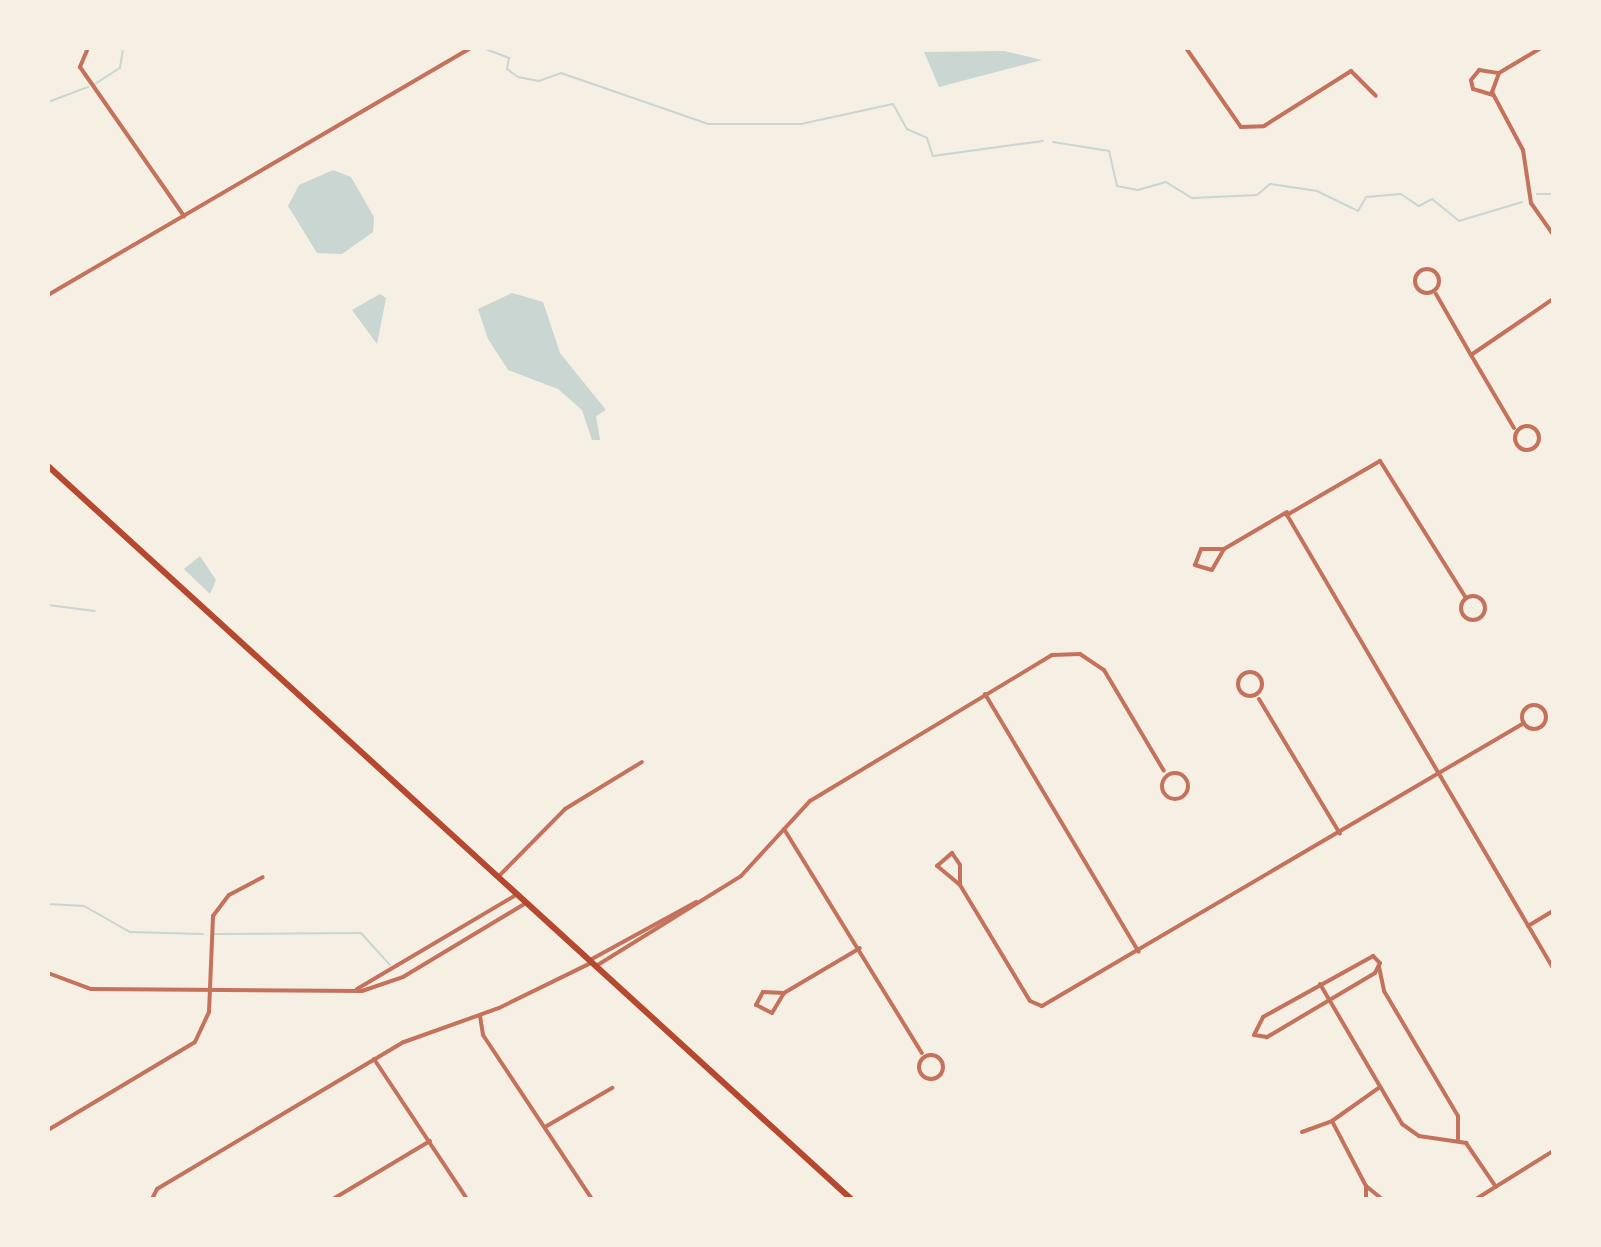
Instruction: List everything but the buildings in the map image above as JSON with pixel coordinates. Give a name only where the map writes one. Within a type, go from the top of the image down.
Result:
[{"type":"main road","points":[[48,466],[851,1199]]},
{"type":"street","points":[[88,48],[79,55],[83,72],[184,216]]},
{"type":"street","points":[[48,295],[471,48]]},
{"type":"street","points":[[1186,48],[1241,127],[1264,126],[1351,71],[1376,96]]},
{"type":"street","points":[[1493,95],[1473,89],[1471,80],[1479,70],[1499,73],[1541,48]]},
{"type":"street","points":[[1499,73],[1493,95],[1523,150],[1531,203],[1553,235]]},
{"type":"street","points":[[1436,294],[1417,288],[1420,271],[1434,273],[1436,294],[1514,428],[1522,448],[1535,448],[1535,430],[1514,428]]},
{"type":"street","points":[[1471,355],[1553,299]]},
{"type":"street","points":[[1224,549],[1201,549],[1195,565],[1212,570],[1224,549],[1380,461],[1466,598],[1465,616],[1482,616],[1483,601],[1466,598]]},
{"type":"street","points":[[1289,511],[1287,522],[1553,968]]},
{"type":"street","points":[[592,1199],[478,1026],[480,1016],[593,963],[702,900],[757,864],[810,801],[1052,655],[1089,658],[1111,679],[1164,771],[1168,797],[1183,798],[1187,782],[1164,771]]},
{"type":"street","points":[[1259,699],[1259,677],[1244,672],[1238,687],[1259,699],[1340,834]]},
{"type":"street","points":[[985,694],[1139,952]]},
{"type":"street","points":[[960,885],[958,860],[943,854],[939,871],[960,885],[1033,1005],[1139,952],[1439,775],[1524,723],[1531,706],[1545,711],[1540,728],[1524,723]]},
{"type":"street","points":[[498,878],[564,810],[642,762]]},
{"type":"street","points":[[784,829],[922,1053],[941,1063],[936,1078],[921,1072],[922,1053]]},
{"type":"street","points":[[48,1130],[195,1042],[207,1020],[213,916],[229,895],[263,877]]},
{"type":"street","points":[[354,990],[516,895]]},
{"type":"street","points":[[48,973],[91,989],[354,990],[403,977],[526,903]]},
{"type":"street","points":[[1528,926],[1553,911]]},
{"type":"street","points":[[784,993],[776,1011],[759,1010],[763,992],[784,993],[860,948]]},
{"type":"street","points":[[1379,967],[1267,1037],[1254,1035],[1257,1021],[1369,956],[1379,967],[1384,991],[1458,1116],[1458,1139],[1496,1187]]},
{"type":"street","points":[[1320,984],[1407,1130],[1458,1139]]},
{"type":"street","points":[[152,1199],[157,1189],[374,1059],[499,1008]]},
{"type":"street","points":[[374,1059],[467,1199]]},
{"type":"street","points":[[1302,1132],[1332,1121],[1380,1087]]},
{"type":"street","points":[[545,1127],[612,1088]]},
{"type":"street","points":[[1332,1121],[1366,1186],[1382,1199]]},
{"type":"street","points":[[333,1199],[430,1141]]},
{"type":"street","points":[[1476,1199],[1553,1151]]},
{"type":"street","points":[[1366,1186],[1366,1199]]},
{"type":"shaded area","points":[[1004,51],[1042,60],[939,87],[924,52]]},
{"type":"shaded area","points":[[333,170],[351,177],[374,217],[373,232],[342,254],[317,253],[288,206],[299,185]]},
{"type":"shaded area","points":[[512,293],[543,302],[560,353],[606,410],[596,416],[600,440],[592,440],[582,410],[558,389],[508,370],[488,339],[478,309]]},
{"type":"shaded area","points":[[380,294],[386,298],[377,344],[352,310]]},
{"type":"shaded area","points":[[200,556],[216,580],[210,594],[184,569]]},
{"type":"waterway","points":[[95,84],[120,68],[123,48]]},
{"type":"waterway","points":[[483,48],[509,58],[507,69],[518,77],[539,81],[561,73],[708,124],[801,124],[893,104],[907,129],[927,138],[933,156],[1043,141]]},
{"type":"waterway","points":[[48,102],[88,87]]},
{"type":"waterway","points":[[1053,142],[1109,151],[1117,186],[1138,190],[1166,182],[1192,198],[1257,195],[1270,184],[1317,191],[1358,211],[1366,197],[1401,194],[1419,206],[1432,199],[1459,221],[1522,202]]},
{"type":"waterway","points":[[1537,194],[1553,194]]},
{"type":"waterway","points":[[48,605],[95,611]]},
{"type":"waterway","points":[[48,904],[84,906],[130,932],[203,934]]},
{"type":"waterway","points":[[215,934],[361,933],[390,965]]}]
